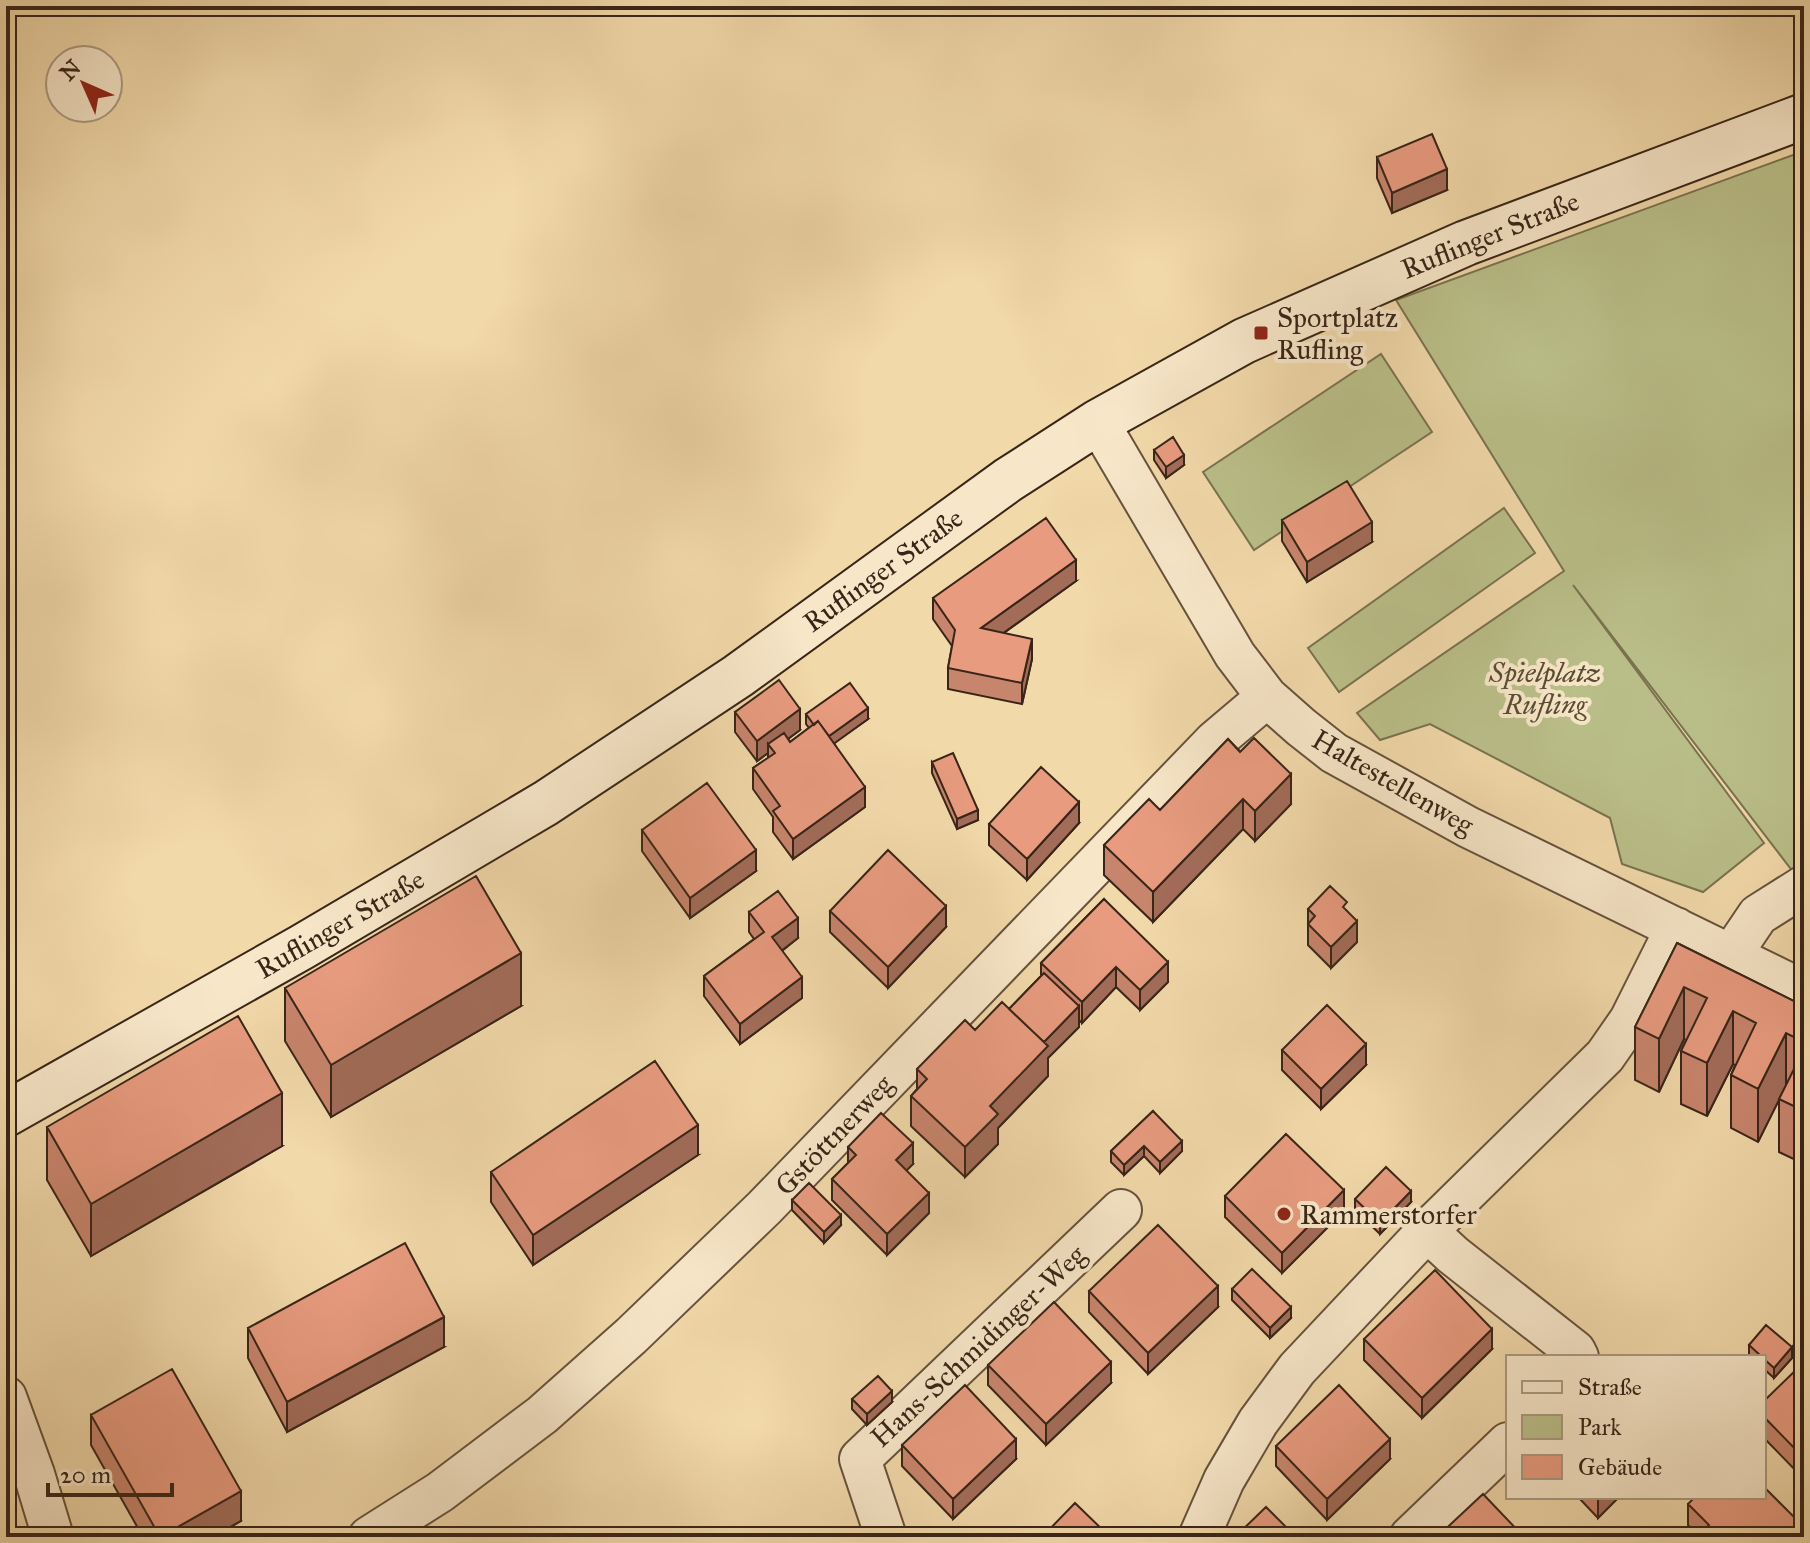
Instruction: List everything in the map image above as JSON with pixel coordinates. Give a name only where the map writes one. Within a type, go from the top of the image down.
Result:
[{"type":"street","name":"Ruflinger Straße","points":[[6,1114],[302,947],[546,803],[725,685],[1008,480],[1098,422],[1244,341],[1412,264],[1804,116]]},
{"type":"street","name":"Haltestellenweg","points":[[1098,422],[1235,655],[1267,697],[1334,753],[1468,827],[1804,991]]},
{"type":"street","name":"Gstöttnerweg","points":[[369,1537],[440,1492],[542,1415],[631,1336],[764,1208],[1215,741],[1267,697]]},
{"type":"street","points":[[1731,955],[1758,915],[1804,886]]},
{"type":"street","points":[[1199,1537],[1224,1480],[1258,1422],[1297,1369],[1427,1231],[1605,1056],[1630,1020],[1676,928]]},
{"type":"street","name":"Hans-Schmidinger-Weg","points":[[886,1537],[860,1459],[1121,1210]]},
{"type":"street","points":[[1427,1231],[1577,1355]]},
{"type":"street","points":[[6,1397],[53,1537]]},
{"type":"street","points":[[1410,1537],[1506,1445]]},
{"type":"green space","name":"Spielplatz Rufling","points":[[1804,151],[1804,873],[1797,877],[1573,585],[1764,843],[1703,892],[1622,864],[1610,818],[1430,724],[1380,740],[1357,713],[1564,571],[1396,300]]},
{"type":"green space","points":[[1381,354],[1432,432],[1254,550],[1203,472]]},
{"type":"green space","points":[[1504,508],[1535,553],[1339,692],[1308,648]]},
{"type":"building","points":[[1432,134],[1447,169],[1392,193],[1377,157]]},
{"type":"building","points":[[1173,437],[1184,455],[1166,467],[1154,450]]},
{"type":"building","points":[[1347,481],[1372,522],[1307,562],[1282,520]]},
{"type":"building","points":[[1046,518],[1076,560],[981,628],[1032,639],[1022,683],[948,668],[955,630],[933,598]]},
{"type":"building","points":[[779,680],[800,709],[757,741],[735,712]]},
{"type":"building","points":[[850,683],[868,708],[829,736],[818,721],[814,725],[806,714]]},
{"type":"building","points":[[818,721],[865,787],[793,839],[773,811],[780,806],[753,768],[775,753],[768,744],[784,733],[790,742]]},
{"type":"building","points":[[1254,738],[1291,774],[1255,811],[1243,799],[1153,892],[1104,845],[1149,799],[1160,810],[1228,739],[1240,752]]},
{"type":"building","points":[[953,753],[978,810],[957,819],[932,762]]},
{"type":"building","points":[[1041,767],[1079,802],[1027,859],[989,824]]},
{"type":"building","points":[[707,783],[756,850],[690,898],[642,830]]},
{"type":"building","points":[[888,850],[946,906],[888,967],[830,911]]},
{"type":"building","points":[[476,876],[521,953],[331,1065],[285,988]]},
{"type":"building","points":[[1330,886],[1347,902],[1343,907],[1357,921],[1331,947],[1308,924],[1315,916],[1308,909]]},
{"type":"building","points":[[778,891],[798,918],[772,937],[802,977],[740,1024],[704,976],[764,932],[749,912]]},
{"type":"building","points":[[1104,899],[1168,962],[1140,990],[1116,967],[1082,1002],[1041,963]]},
{"type":"building","points":[[1677,943],[1804,1006],[1804,1042],[1786,1033],[1758,1089],[1731,1075],[1756,1023],[1733,1011],[1707,1063],[1681,1051],[1707,998],[1684,987],[1659,1039],[1635,1027]]},
{"type":"building","points":[[1044,973],[1079,1006],[1044,1042],[1009,1009]]},
{"type":"building","points":[[1002,1002],[1048,1046],[990,1106],[998,1114],[965,1147],[911,1096],[927,1079],[917,1069],[965,1020],[975,1030]]},
{"type":"building","points":[[1327,1005],[1366,1044],[1321,1089],[1282,1050]]},
{"type":"building","points":[[238,1016],[282,1093],[91,1204],[47,1127]]},
{"type":"building","points":[[1804,1049],[1804,1111],[1779,1099]]},
{"type":"building","points":[[655,1061],[698,1125],[533,1235],[491,1172]]},
{"type":"building","points":[[1153,1111],[1182,1141],[1160,1162],[1144,1146],[1124,1165],[1111,1151]]},
{"type":"building","points":[[881,1113],[913,1143],[896,1160],[929,1193],[887,1234],[832,1179],[856,1155],[848,1147]]},
{"type":"building","name":"Rammerstorfer","points":[[1286,1134],[1344,1190],[1282,1253],[1225,1196]]},
{"type":"building","points":[[1386,1167],[1411,1191],[1380,1223],[1355,1199]]},
{"type":"building","points":[[809,1183],[841,1215],[824,1232],[792,1200]]},
{"type":"building","points":[[1158,1225],[1218,1286],[1148,1353],[1089,1291]]},
{"type":"building","points":[[405,1243],[444,1317],[287,1402],[248,1328]]},
{"type":"building","points":[[1252,1269],[1291,1307],[1270,1328],[1232,1289]]},
{"type":"building","points":[[1435,1270],[1492,1329],[1422,1398],[1364,1339]]},
{"type":"building","points":[[1054,1302],[1111,1362],[1046,1424],[988,1365]]},
{"type":"building","points":[[1766,1325],[1792,1347],[1774,1368],[1766,1361],[1766,1355],[1760,1355],[1749,1345]]},
{"type":"building","points":[[1800,1366],[1804,1371],[1804,1458],[1766,1419],[1766,1399]]},
{"type":"building","points":[[172,1369],[241,1491],[160,1537],[91,1415]]},
{"type":"building","points":[[878,1376],[892,1391],[867,1414],[852,1399]]},
{"type":"building","points":[[965,1385],[1016,1439],[953,1499],[902,1445]]},
{"type":"building","points":[[1339,1385],[1390,1439],[1327,1499],[1276,1446]]},
{"type":"building","points":[[1766,1489],[1804,1527],[1804,1537],[1697,1537],[1709,1525],[1688,1504],[1693,1499],[1766,1499]]},
{"type":"building","points":[[1483,1494],[1524,1537],[1437,1537]]},
{"type":"building","points":[[1075,1503],[1110,1537],[1042,1537]]},
{"type":"building","points":[[1266,1507],[1296,1537],[1235,1537]]},
{"type":"place","name":"Sportplatz Rufling","points":[[1261,333]]},
{"type":"place","name":"Rammerstorfer","points":[[1284,1214]]}]
